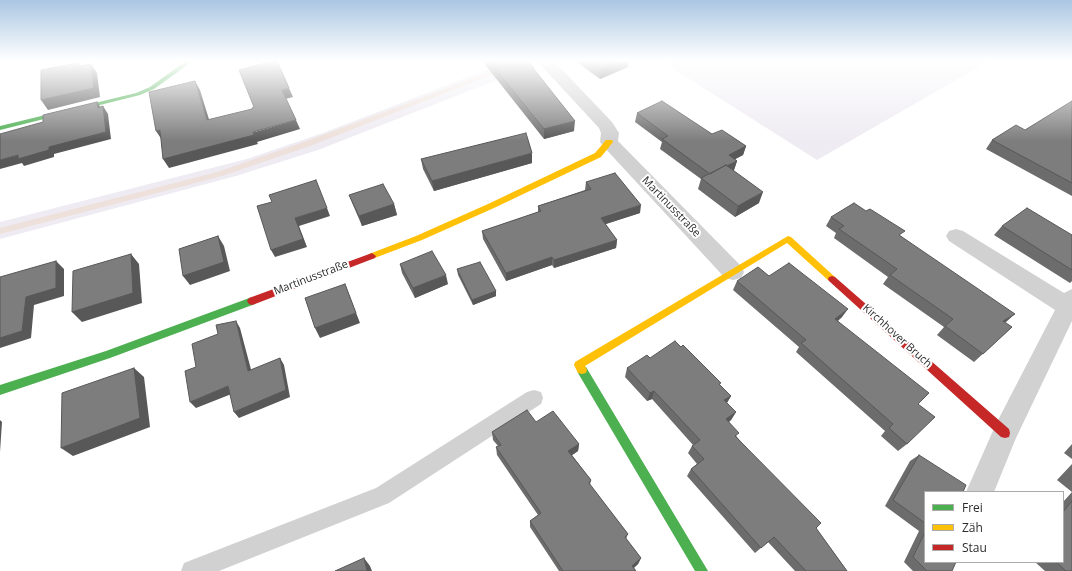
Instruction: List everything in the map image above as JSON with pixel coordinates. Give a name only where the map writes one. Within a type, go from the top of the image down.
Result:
[{"type":"street","points":[[0,128],[138,94],[153,88]]},
{"type":"street","name":"Martinusstraße","points":[[0,390],[107,355],[419,238],[491,206],[598,155],[609,142],[610,134],[606,126],[570,88]]},
{"type":"street","name":"Martinusstraße","points":[[609,142],[733,272]]},
{"type":"street","points":[[956,236],[1070,303],[1005,433],[980,491]]},
{"type":"street","name":"Kirchhover Bruch","points":[[733,272],[788,239],[1005,433]]},
{"type":"street","points":[[702,571],[579,365],[733,272]]},
{"type":"lane","points":[[192,571],[382,496],[534,398]]},
{"type":"shaded area","points":[[441,88],[477,88],[318,150],[236,176],[0,239],[0,222],[247,159],[323,133]]},
{"type":"shaded area","points":[[703,88],[943,88],[817,160]]},
{"type":"building","points":[[41,88],[94,88],[94,88],[41,100]]},
{"type":"building","points":[[167,88],[197,88],[207,120],[252,109],[254,107],[246,88],[289,88],[282,90],[296,120],[253,132],[254,135],[163,159],[160,130],[156,131],[149,92]]},
{"type":"building","points":[[511,88],[549,88],[575,121],[544,129]]},
{"type":"building","points":[[662,101],[712,134],[722,130],[746,146],[729,155],[737,161],[710,174],[662,139],[668,136],[637,113]]},
{"type":"building","points":[[1072,101],[1072,183],[992,140],[1016,125],[1025,130]]},
{"type":"building","points":[[97,102],[98,108],[103,106],[106,132],[49,147],[49,150],[18,159],[18,155],[0,160],[0,134],[43,122],[43,115]]},
{"type":"building","points":[[526,133],[532,153],[432,181],[421,159]]},
{"type":"building","points":[[726,165],[763,192],[738,206],[701,178]]},
{"type":"building","points":[[615,173],[641,205],[601,218],[617,240],[554,260],[552,257],[506,273],[482,231],[541,211],[538,206],[591,189],[586,182]]},
{"type":"building","points":[[316,180],[327,208],[295,218],[303,239],[271,250],[257,206],[272,202],[269,195]]},
{"type":"building","points":[[383,184],[394,204],[359,216],[349,195]]},
{"type":"building","points":[[854,203],[866,211],[870,209],[905,231],[899,235],[1015,314],[1003,321],[1012,327],[983,354],[945,326],[953,319],[890,275],[897,269],[839,229],[844,226],[831,217]]},
{"type":"building","points":[[1027,208],[1072,235],[1072,270],[1002,226]]},
{"type":"building","points":[[218,236],[224,262],[183,276],[179,249]]},
{"type":"building","points":[[432,251],[446,275],[413,288],[400,264]]},
{"type":"building","points":[[131,254],[133,293],[72,312],[73,271]]},
{"type":"building","points":[[56,261],[56,288],[26,297],[22,331],[0,338],[0,277]]},
{"type":"building","points":[[480,262],[496,291],[472,300],[457,269]]},
{"type":"building","points":[[789,263],[848,309],[835,319],[929,393],[918,404],[935,417],[907,444],[889,428],[893,424],[801,343],[806,340],[737,281],[758,267],[769,276]]},
{"type":"building","points":[[345,284],[356,313],[315,328],[305,298]]},
{"type":"building","points":[[236,321],[248,371],[280,358],[286,390],[234,412],[228,386],[190,402],[185,371],[196,367],[192,344],[218,334],[216,325]]},
{"type":"building","points":[[675,341],[681,347],[683,345],[721,383],[719,384],[731,396],[724,400],[736,412],[726,419],[739,433],[735,436],[821,523],[816,528],[847,571],[806,571],[774,537],[761,548],[691,469],[704,459],[692,446],[700,440],[654,391],[650,393],[627,368],[647,355],[650,358]]},
{"type":"building","points":[[134,368],[140,418],[61,448],[62,393]]},
{"type":"building","points":[[527,410],[536,422],[553,411],[579,444],[568,451],[591,480],[589,483],[628,534],[625,537],[641,558],[632,566],[636,571],[563,571],[530,521],[541,513],[496,447],[501,445],[492,432]]},
{"type":"building","points":[[919,455],[966,485],[963,491],[924,491],[924,522],[893,500]]},
{"type":"building","points":[[1072,501],[1072,571],[1066,571],[1057,563],[1064,563],[1064,511]]},
{"type":"building","points":[[924,534],[924,563],[956,563],[952,571],[927,571],[913,557]]},
{"type":"building","points":[[364,558],[367,571],[335,571]]},
{"type":"waterway","points":[[0,231],[219,174],[307,144],[454,88]]},
{"type":"traffic: fast","points":[[0,128],[138,94],[152,88]]},
{"type":"traffic: fast","points":[[0,390],[107,355],[252,301]]},
{"type":"traffic: fast","points":[[582,370],[702,571]]},
{"type":"traffic: slow","points":[[372,256],[419,238],[491,206],[598,155],[609,142]]},
{"type":"traffic: slow","points":[[582,370],[579,365],[788,239],[832,279]]},
{"type":"traffic: jam","points":[[252,301],[372,256]]},
{"type":"traffic: jam","points":[[832,279],[1005,433]]}]
